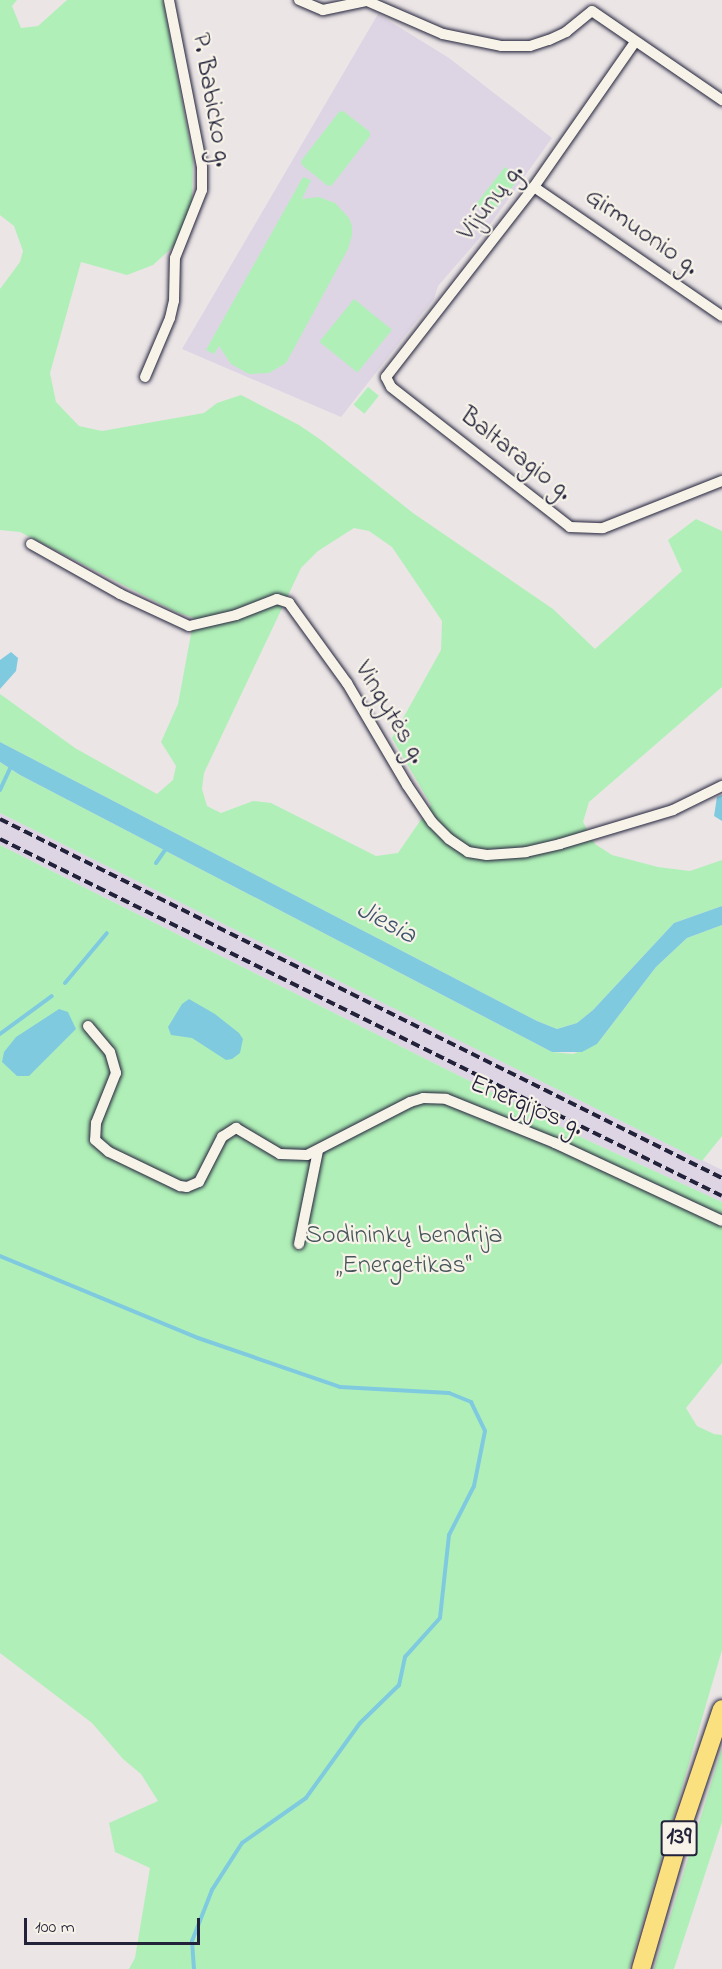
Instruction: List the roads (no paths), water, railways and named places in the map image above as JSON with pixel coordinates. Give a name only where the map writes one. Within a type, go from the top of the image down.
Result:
[{"type":"main road","name":"139","points":[[641,1969],[683,1824],[722,1709]]},
{"type":"street","name":"P. Babicko g.","points":[[145,376],[170,318],[174,301],[175,258],[198,207],[202,190],[202,167],[169,0]]},
{"type":"street","points":[[299,0],[323,10],[367,1],[443,34],[501,46],[530,46],[566,33],[591,5],[635,42],[722,100]]},
{"type":"street","name":"Vijūnų g.","points":[[391,387],[386,377],[388,371],[534,187],[635,42]]},
{"type":"street","name":"Girmuonio g.","points":[[534,187],[722,316]]},
{"type":"street","name":"Baltaragio g.","points":[[391,387],[570,527],[603,528],[722,481]]},
{"type":"street","name":"Vingytės g.","points":[[31,544],[120,594],[189,626],[236,615],[277,599],[289,603],[347,683],[406,785],[432,822],[449,839],[468,852],[487,855],[526,852],[560,844],[673,810],[722,786]]},
{"type":"street","name":"Energijos g.","points":[[88,1026],[110,1052],[115,1064],[113,1083],[94,1135],[95,1140],[109,1152],[180,1186],[188,1187],[199,1182],[222,1137],[236,1128],[280,1154],[307,1155],[318,1152],[410,1102],[423,1098],[446,1099],[460,1102],[555,1143],[722,1221]]},
{"type":"street","points":[[299,1244],[318,1152]]},
{"type":"water","points":[[11,652],[18,658],[16,671],[0,689],[0,660]]},
{"type":"water","points":[[0,742],[537,1021],[557,1029],[577,1023],[593,1010],[674,923],[722,906],[722,925],[687,938],[656,967],[597,1044],[582,1052],[552,1052],[20,775],[0,762]]},
{"type":"water","points":[[722,795],[722,821],[714,816],[717,797]]},
{"type":"water","points":[[189,999],[215,1014],[239,1033],[243,1039],[240,1053],[226,1060],[192,1038],[171,1035],[168,1027],[182,1004]]},
{"type":"water","points":[[59,1009],[68,1012],[76,1029],[29,1076],[17,1076],[2,1062],[4,1052],[16,1037]]},
{"type":"waterway","points":[[0,790],[11,766]]},
{"type":"waterway","points":[[156,863],[168,846]]},
{"type":"waterway","points":[[65,983],[107,933]]},
{"type":"waterway","points":[[0,1034],[52,996]]},
{"type":"waterway","points":[[0,1256],[198,1338],[340,1387],[449,1393],[471,1402],[485,1431],[474,1486],[449,1535],[440,1618],[405,1657],[399,1685],[360,1723],[306,1798],[242,1843],[212,1890],[192,1941],[194,1969]]},
{"type":"railway","points":[[0,819],[722,1178]]},
{"type":"railway","points":[[0,839],[722,1196]]},
{"type":"water label","name":"Jiesia","points":[[386,923]]},
{"type":"park label","name":"Sodininkų bendrija „Energetikas“","points":[[404,1252]]}]
